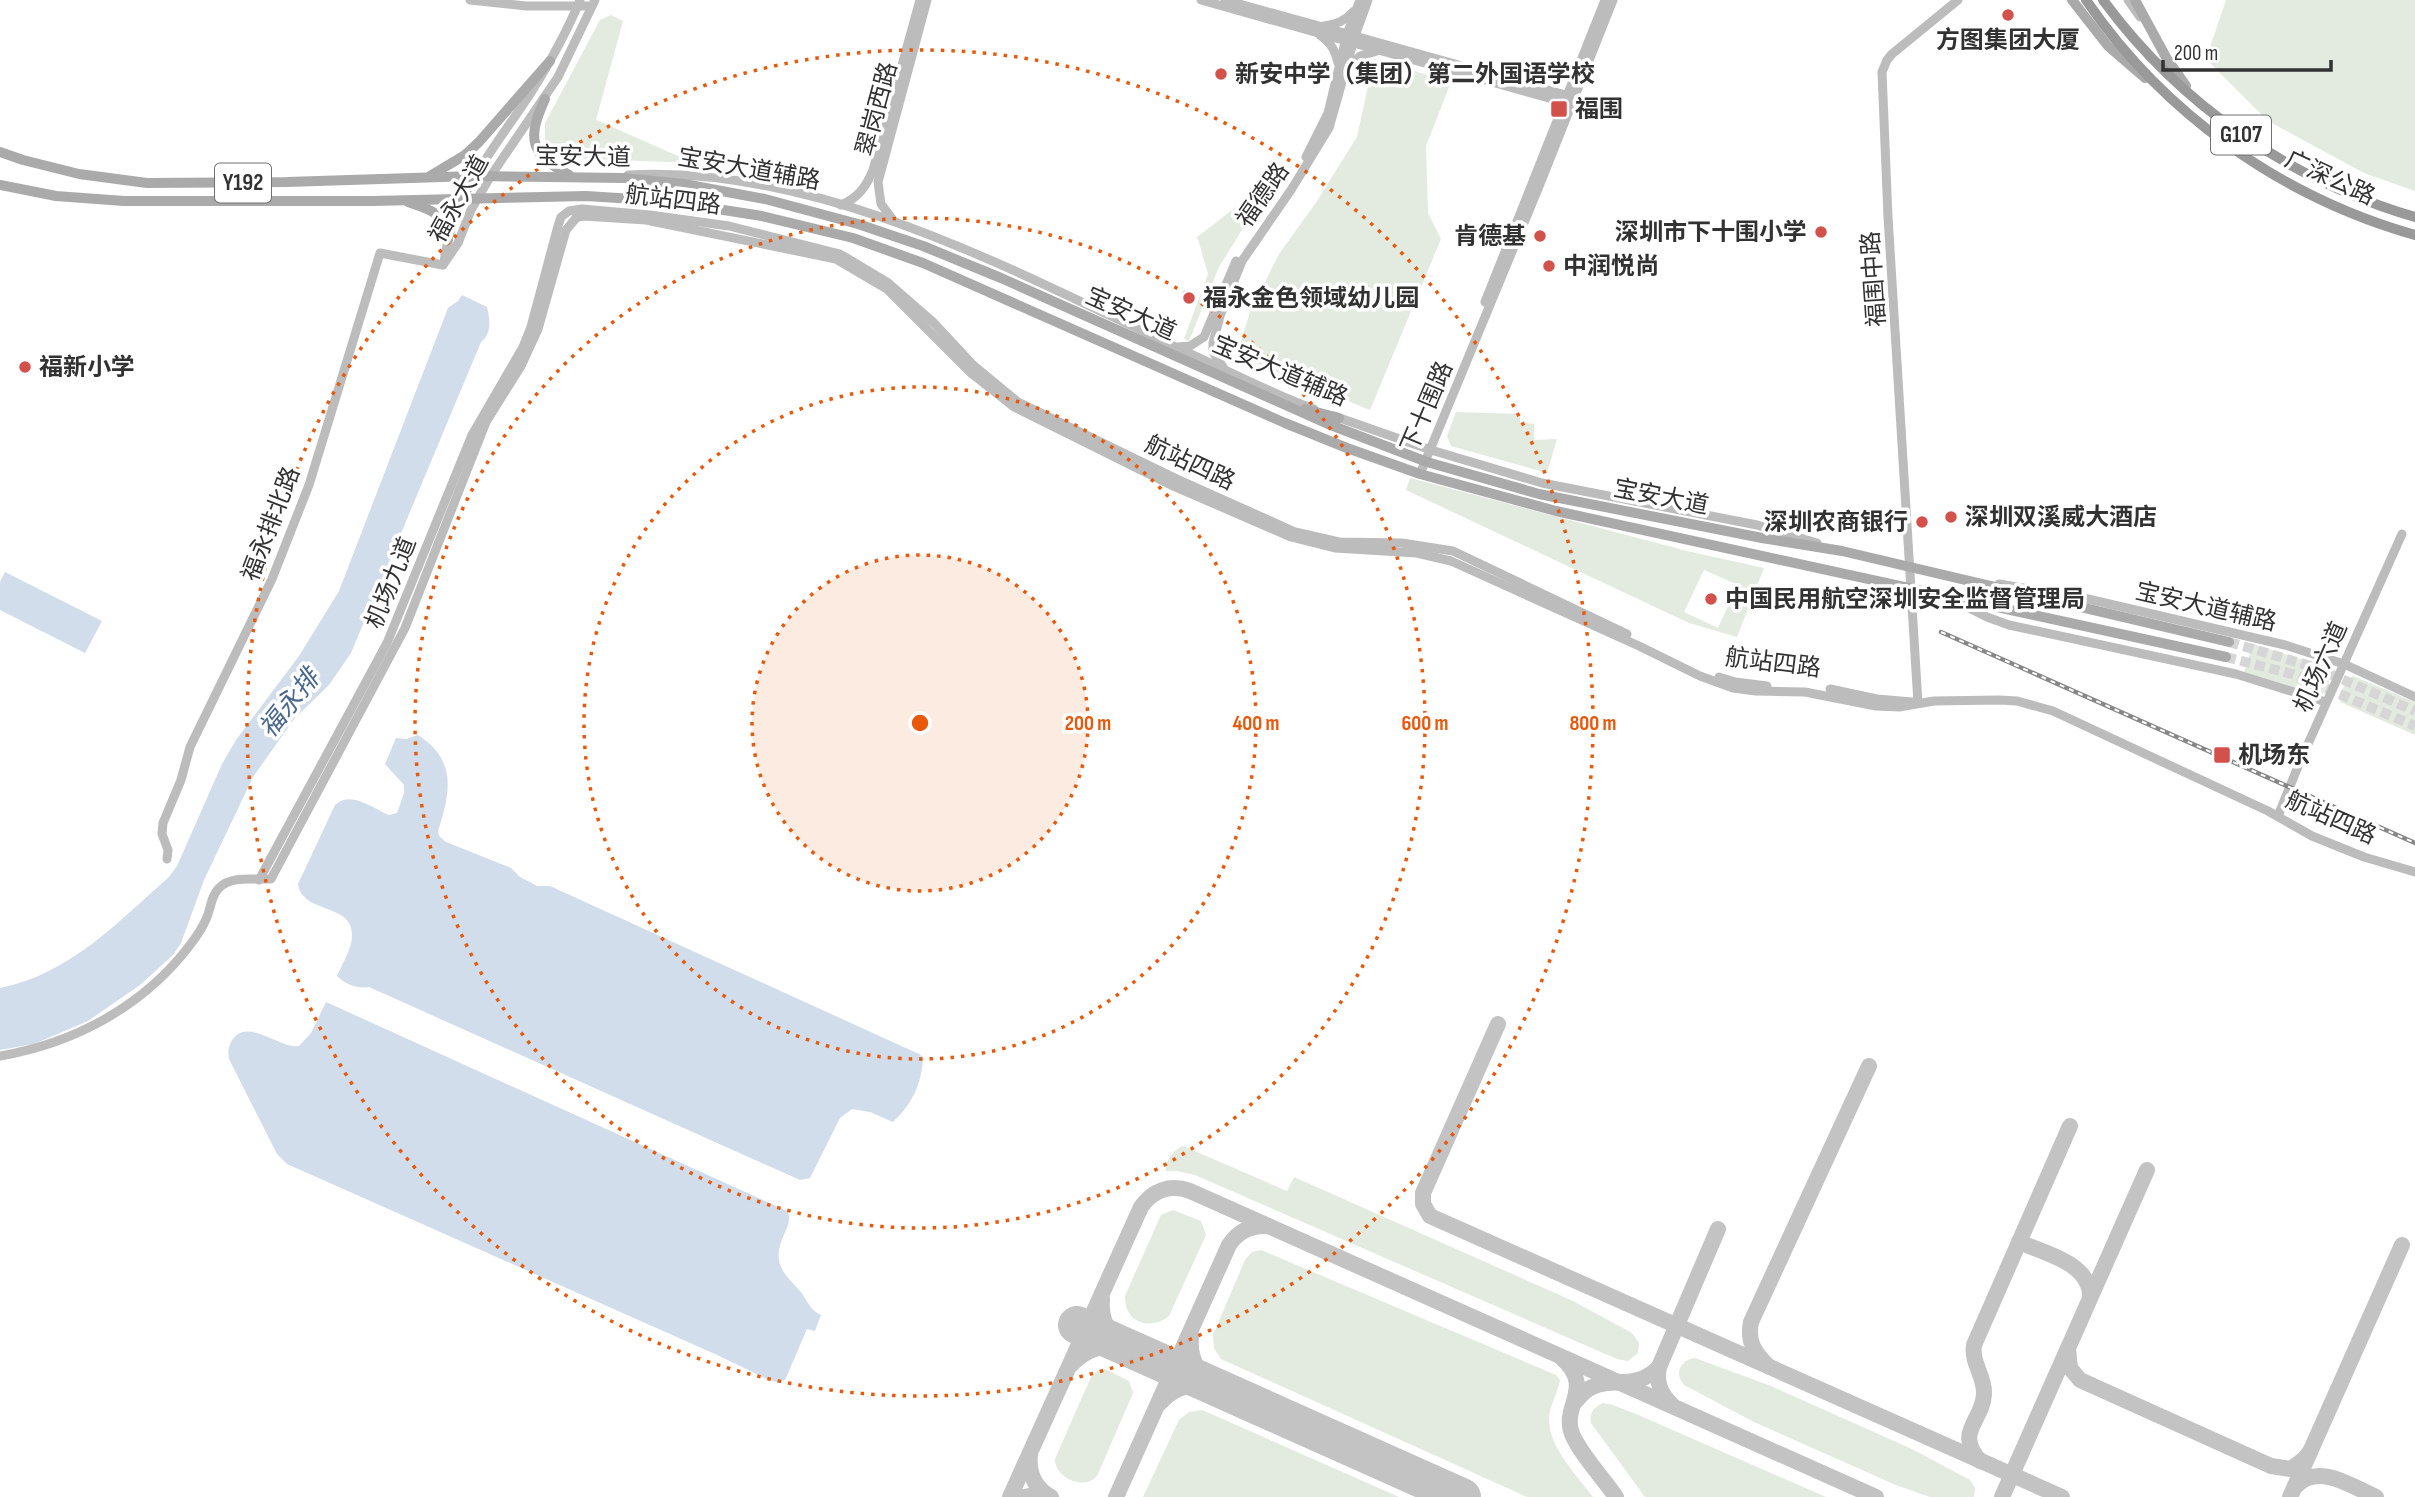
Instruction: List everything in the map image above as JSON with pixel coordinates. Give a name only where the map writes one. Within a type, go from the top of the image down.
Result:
[{"type":"highway","name":"广深公路","points":[[2086,0],[2118,43],[2167,96],[2212,134],[2265,170],[2346,211],[2415,235]]},
{"type":"highway","name":"广深公路","points":[[2103,0],[2149,55],[2197,101],[2247,139],[2282,162],[2360,200],[2415,217]]},
{"type":"main road","points":[[2071,0],[2108,46],[2167,96]]},
{"type":"main road","points":[[2135,0],[2159,44],[2197,101]]},
{"type":"main road","points":[[425,178],[473,148],[550,61]]},
{"type":"main road","points":[[545,99],[534,129],[534,143],[544,159],[573,177]]},
{"type":"main road","name":"宝安大道","points":[[0,152],[60,170],[147,183],[474,176],[594,177],[650,180],[721,190],[804,208],[923,246],[1328,424],[1424,461],[1539,494],[1842,551],[2229,642]]},
{"type":"main road","name":"宝安大道","points":[[0,185],[56,196],[124,201],[586,196],[666,201],[762,216],[853,239],[923,263],[1285,423],[1420,474],[1556,511],[2226,657]]},
{"type":"main road","points":[[401,200],[439,214],[446,222],[448,240]]},
{"type":"main road","points":[[1277,402],[1339,418]]},
{"type":"street","points":[[470,0],[526,6],[594,3]]},
{"type":"street","name":"翠岗西路","points":[[841,205],[851,201],[863,189],[873,170],[920,0]]},
{"type":"street","name":"翠岗西路","points":[[898,224],[881,204],[878,182],[927,0]]},
{"type":"street","points":[[1201,0],[1311,27],[1336,24],[1346,19],[1360,0]]},
{"type":"street","points":[[1224,0],[1385,51],[1570,100]]},
{"type":"street","points":[[1350,38],[1360,0]]},
{"type":"street","points":[[1350,38],[1363,16],[1368,0]]},
{"type":"street","name":"下十围路","points":[[1570,100],[1605,0]]},
{"type":"street","name":"下十围路","points":[[1420,474],[1570,100],[1613,0]]},
{"type":"street","name":"福围中路","points":[[1918,703],[1888,218],[1882,72],[1886,60],[1892,54],[1958,0]]},
{"type":"street","points":[[2128,0],[2159,44]]},
{"type":"street","name":"福永大道","points":[[443,265],[458,243],[477,198],[545,99],[569,57],[594,3]]},
{"type":"street","name":"福永大道","points":[[443,265],[448,240],[474,176],[532,91],[578,4]]},
{"type":"street","points":[[1363,16],[1366,34],[1377,42]]},
{"type":"street","points":[[1311,27],[1329,42],[1335,51],[1341,73],[1360,56],[1385,51]]},
{"type":"street","points":[[1350,38],[1377,42],[1570,100]]},
{"type":"street","name":"福德路","points":[[1174,346],[1198,343],[1213,325],[1242,261],[1291,190],[1329,128],[1350,38]]},
{"type":"street","name":"宝安大道辅路","points":[[594,177],[664,173],[693,175],[742,182],[841,205],[951,244],[1301,404],[1339,418],[1542,483],[1757,525],[1842,551]]},
{"type":"street","name":"航站四路","points":[[544,295],[561,217],[569,211],[582,209],[729,226],[840,254],[887,282],[934,323],[973,365],[1018,402],[1177,480],[1295,532],[1339,542],[1402,543],[1454,551],[1702,671],[1735,682],[1806,686],[1877,699],[1918,703],[1999,699],[2045,708],[2278,817],[2312,836],[2345,850],[2415,872]]},
{"type":"street","name":"福永排北路","points":[[167,859],[168,850],[162,834],[163,823],[181,780],[190,747],[272,579],[309,485],[380,253],[443,265]]},
{"type":"street","name":"机场九道","points":[[259,880],[271,879],[396,647],[486,422],[530,349],[538,330],[544,295]]},
{"type":"street","name":"机场九道","points":[[259,880],[387,643],[472,435],[523,347],[544,295]]},
{"type":"street","name":"福德路","points":[[1213,325],[1213,352],[1230,372]]},
{"type":"street","name":"机场六道","points":[[2278,817],[2326,702],[2402,534]]},
{"type":"street","name":"宝安大道辅路","points":[[1979,582],[2038,589],[2285,645],[2344,664],[2415,697]]},
{"type":"street","points":[[1942,595],[2009,625],[2243,676],[2326,702]]},
{"type":"street","points":[[0,1056],[37,1049],[66,1039],[96,1025],[134,1000],[190,946],[208,916],[212,898],[218,888],[237,880],[259,880]]},
{"type":"shaded area","points":[[2226,0],[2415,0],[2415,191],[2364,173],[2268,121],[2206,59]]},
{"type":"shaded area","points":[[611,15],[623,21],[596,120],[694,163],[567,158],[556,155],[545,141],[545,123],[600,20]]},
{"type":"shaded area","points":[[1374,59],[1451,82],[1426,146],[1428,213],[1441,239],[1370,410],[1237,355],[1250,312],[1279,254],[1315,204],[1357,137]]},
{"type":"shaded area","points":[[1249,197],[1253,212],[1219,267],[1189,341],[1184,339],[1208,274],[1196,238]]},
{"type":"shaded area","points":[[1456,412],[1520,414],[1520,422],[1534,424],[1534,440],[1557,439],[1547,473],[1451,446],[1447,436]]},
{"type":"shaded area","points":[[1410,478],[1687,551],[1764,568],[1737,637],[1689,623],[1406,490]],"holes":[[[1704,570],[1738,585],[1718,628],[1684,612]]]},
{"type":"shaded area","points":[[2253,644],[2332,669],[2333,673],[2323,694],[2244,672]]},
{"type":"shaded area","points":[[2353,676],[2415,702],[2415,735],[2340,702],[2343,688]]},
{"type":"shaded area","points":[[1183,1146],[1287,1191],[1294,1177],[1573,1301],[1632,1333],[1639,1343],[1638,1353],[1628,1361],[1617,1359],[1195,1175],[1166,1171],[1171,1156]]},
{"type":"shaded area","points":[[1173,1210],[1201,1221],[1206,1235],[1169,1316],[1154,1323],[1140,1322],[1129,1313],[1125,1296],[1161,1215]]},
{"type":"shaded area","points":[[1261,1250],[1556,1375],[1560,1380],[1549,1416],[1553,1438],[1564,1460],[1593,1497],[1527,1497],[1221,1359],[1214,1348],[1213,1335],[1245,1260],[1252,1252]]},
{"type":"shaded area","points":[[1695,1358],[1771,1386],[1912,1449],[1970,1480],[1975,1488],[1974,1497],[1930,1497],[1896,1485],[1754,1422],[1684,1385],[1679,1376],[1680,1368],[1686,1361]]},
{"type":"shaded area","points":[[1105,1369],[1129,1381],[1133,1393],[1097,1476],[1085,1482],[1078,1482],[1060,1472],[1055,1459],[1091,1377],[1097,1371]]},
{"type":"shaded area","points":[[1603,1403],[1636,1414],[1826,1497],[1645,1497],[1591,1423],[1593,1411]]},
{"type":"shaded area","points":[[1202,1410],[1399,1497],[1143,1497],[1179,1420],[1189,1412]]},
{"type":"water","name":"福永排","points":[[462,295],[487,307],[489,330],[481,342],[351,653],[329,685],[294,719],[253,777],[204,880],[181,943],[173,955],[140,985],[88,1021],[34,1044],[0,1050],[0,988],[25,981],[71,959],[112,928],[169,877],[177,866],[222,764],[236,740],[299,656],[339,591],[448,308]]},
{"type":"water","points":[[5,572],[102,621],[85,653],[0,610],[0,582]]},
{"type":"water","points":[[418,735],[440,756],[448,778],[446,804],[438,831],[439,836],[446,842],[511,868],[520,877],[537,886],[550,886],[919,1054],[923,1057],[921,1076],[906,1108],[893,1122],[870,1112],[852,1109],[840,1118],[810,1178],[800,1180],[369,987],[348,984],[337,976],[352,939],[350,924],[336,912],[308,900],[301,893],[298,884],[335,805],[348,799],[389,815],[397,813],[404,785],[385,764],[396,738],[406,739]]},
{"type":"water","points":[[326,1002],[787,1211],[789,1223],[781,1244],[779,1260],[786,1275],[811,1307],[821,1315],[815,1331],[807,1329],[785,1380],[769,1380],[287,1164],[277,1154],[229,1059],[229,1049],[237,1035],[245,1032],[254,1032],[291,1046],[299,1046],[311,1033]]},
{"type":"taxiway","points":[[1498,1024],[1423,1193],[1423,1204],[1430,1216],[2062,1497]]},
{"type":"taxiway","points":[[1766,1364],[1752,1345],[1751,1322],[1869,1066]]},
{"type":"taxiway","points":[[1980,1461],[1970,1442],[1972,1427],[1984,1394],[1974,1358],[1974,1345],[2070,1126]]},
{"type":"taxiway","points":[[2002,1497],[2147,1170]]},
{"type":"taxiway","points":[[1010,1497],[1141,1207],[1151,1196],[1162,1190],[1176,1188],[1190,1191],[1876,1497]]},
{"type":"taxiway","points":[[1116,1497],[1229,1245],[1236,1236],[1246,1230],[1268,1226]]},
{"type":"taxiway","points":[[1671,1404],[1660,1387],[1659,1367],[1718,1229]]},
{"type":"taxiway","points":[[2019,1242],[2053,1255],[2075,1268],[2088,1285],[2090,1297]]},
{"type":"taxiway","points":[[2290,1497],[2402,1245]]},
{"type":"taxiway","points":[[1102,1299],[1107,1327],[1115,1338],[1127,1347]]},
{"type":"taxiway","points":[[1191,1336],[1191,1351],[1195,1364],[1214,1386]]},
{"type":"taxiway","points":[[1071,1365],[1084,1354],[1107,1346],[1132,1350]]},
{"type":"taxiway","points":[[2068,1349],[2070,1368],[2080,1380],[2271,1466],[2291,1469],[2310,1452]]},
{"type":"taxiway","points":[[1562,1358],[1576,1379],[1577,1388],[1570,1415],[1572,1434],[1586,1458],[1616,1497]]},
{"type":"taxiway","points":[[1576,1401],[1595,1386],[1637,1380],[1648,1376],[1659,1367]]},
{"type":"taxiway","points":[[1160,1403],[1173,1392],[1187,1386],[1203,1385],[1219,1389]]},
{"type":"taxiway","points":[[1030,1455],[1034,1480],[1051,1497]]},
{"type":"taxiway","points":[[2296,1486],[2305,1479],[2325,1476],[2376,1497]]},
{"type":"taxiway","points":[[1024,1497],[1048,1496]]},
{"type":"runway","points":[[1077,1325],[1462,1497]]},
{"type":"tunnel","points":[[2229,642],[2314,667],[2415,711]]},
{"type":"tunnel","points":[[2226,657],[2292,674],[2415,726]]},
{"type":"railway","points":[[1941,632],[2415,843]]},
{"type":"place","name":"方图集团大厦","points":[[2008,15]]},
{"type":"place","name":"新安中学（集团）第二外国语学校","points":[[1221,74]]},
{"type":"place","name":"福围","points":[[1559,109]]},
{"type":"place","name":"深圳市下十围小学","points":[[1821,232]]},
{"type":"place","name":"肯德基","points":[[1540,236]]},
{"type":"place","name":"中润悦尚","points":[[1549,266]]},
{"type":"place","name":"福永金色领域幼儿园","points":[[1189,298]]},
{"type":"place","name":"福新小学","points":[[25,367]]},
{"type":"place","name":"深圳双溪威大酒店","points":[[1951,517]]},
{"type":"place","name":"深圳农商银行","points":[[1922,522]]},
{"type":"place","name":"中国民用航空深圳安全监督管理局","points":[[1711,599]]},
{"type":"place","name":"机场东","points":[[2222,755]]}]
